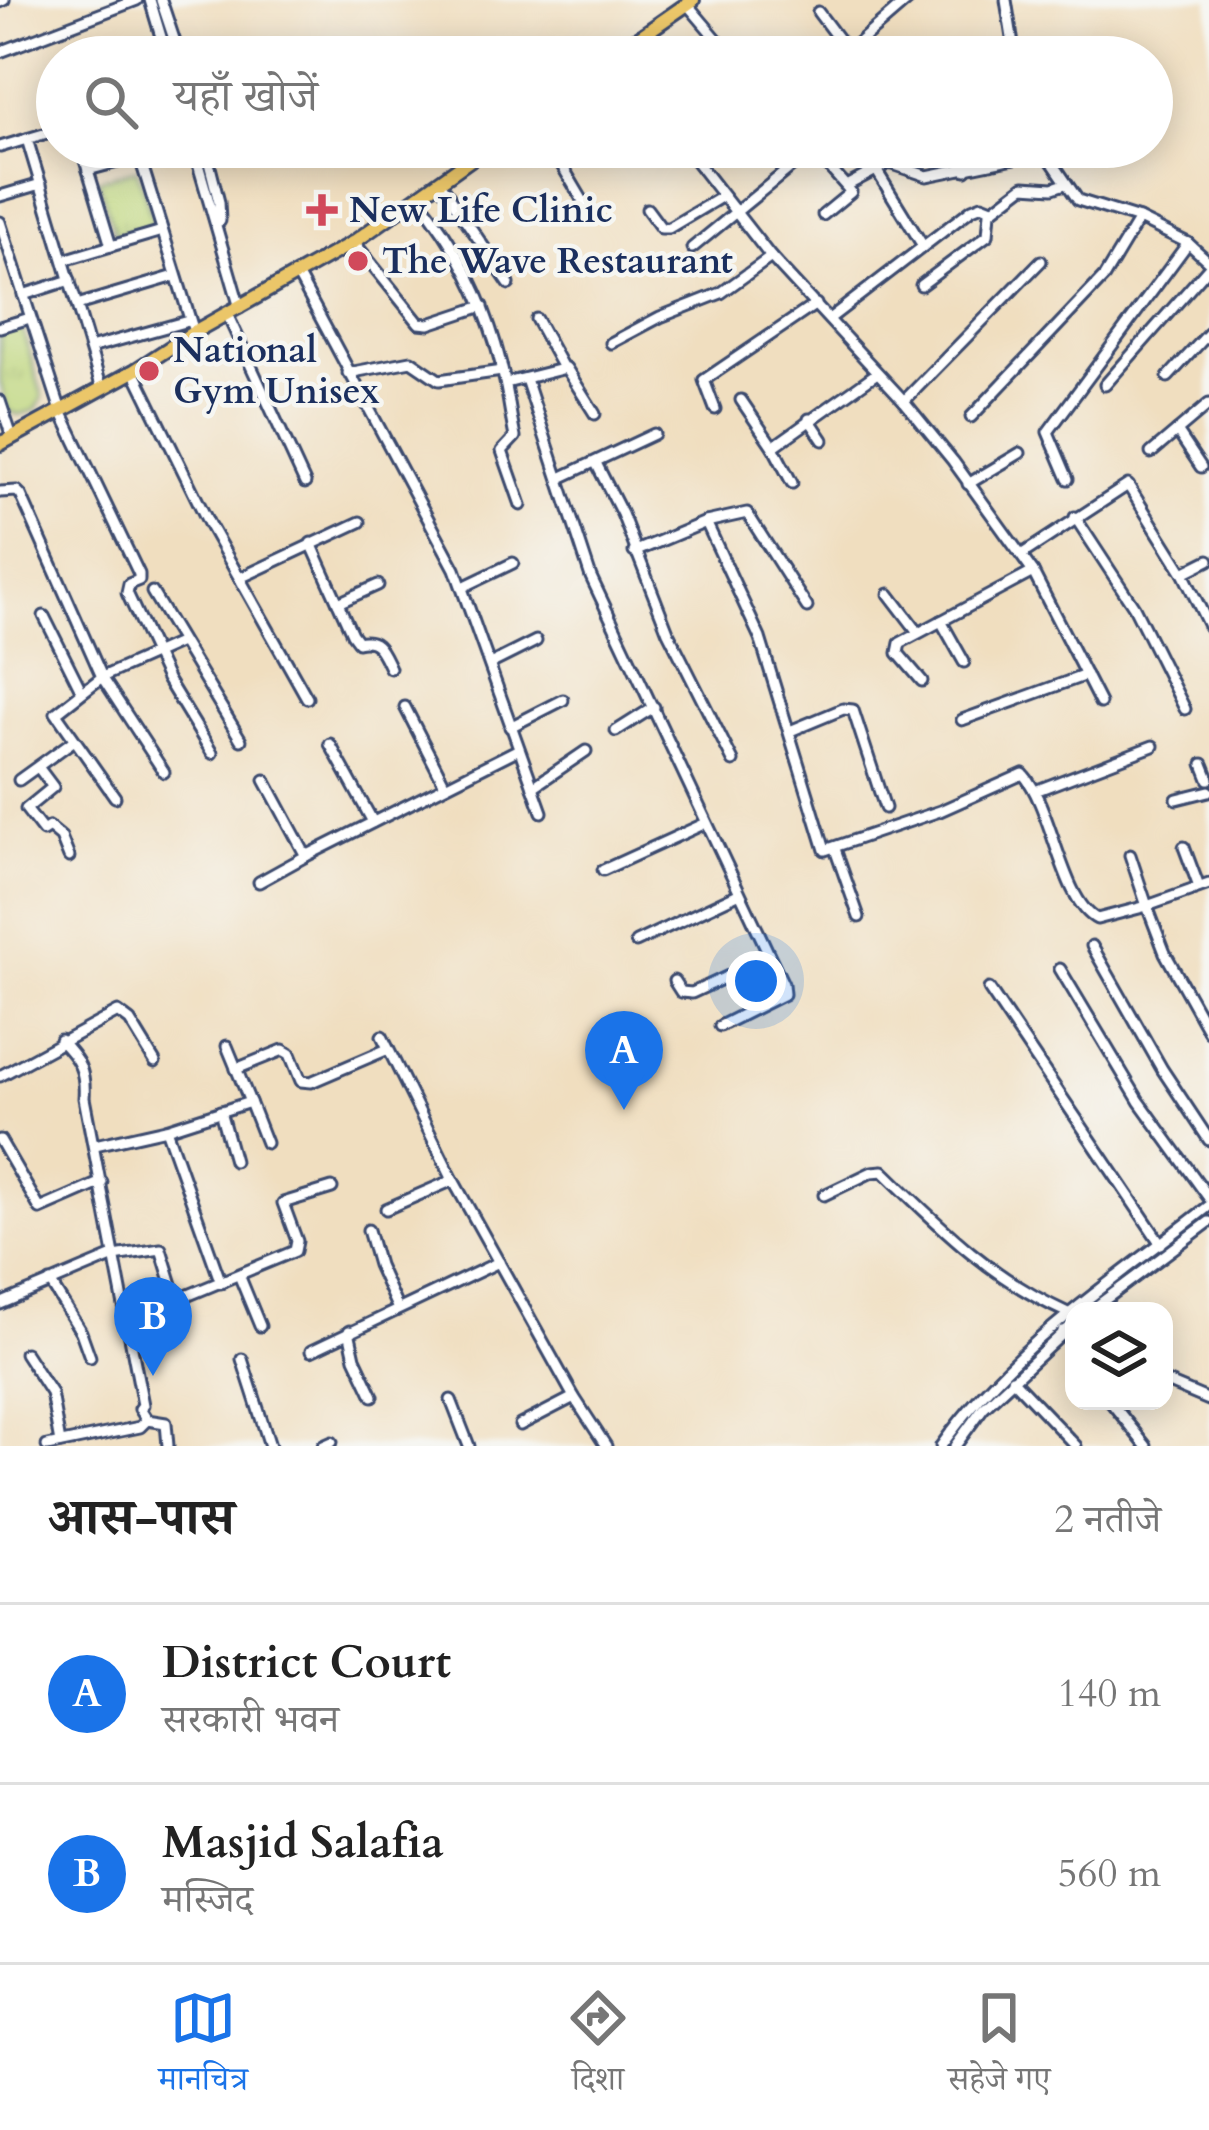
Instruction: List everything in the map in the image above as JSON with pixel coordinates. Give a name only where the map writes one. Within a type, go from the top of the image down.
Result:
[{"type":"main road","points":[[644,36],[690,2]]},
{"type":"main road","points":[[6,441],[134,371],[191,327],[234,312],[354,242],[459,168]]},
{"type":"street","points":[[42,36],[137,0]]},
{"type":"street","points":[[150,0],[161,36]]},
{"type":"street","points":[[866,36],[908,0]]},
{"type":"street","points":[[1006,0],[1012,36]]},
{"type":"street","points":[[690,2],[716,36]]},
{"type":"street","points":[[165,4],[174,36]]},
{"type":"street","points":[[818,12],[833,36]]},
{"type":"street","points":[[0,52],[36,38]]},
{"type":"street","points":[[0,147],[36,136]]},
{"type":"street","points":[[27,139],[36,168]]},
{"type":"street","points":[[36,168],[102,389]]},
{"type":"street","points":[[95,168],[88,170],[111,246]]},
{"type":"street","points":[[90,348],[191,327],[144,168]]},
{"type":"street","points":[[199,168],[221,238],[234,312],[305,483]]},
{"type":"street","points":[[211,168],[220,202],[221,238]]},
{"type":"street","points":[[563,168],[592,218]]},
{"type":"street","points":[[699,168],[772,257],[904,401],[1034,572],[1100,703]]},
{"type":"street","points":[[692,248],[790,168]]},
{"type":"street","points":[[823,214],[850,196],[848,185],[831,168]]},
{"type":"street","points":[[848,185],[875,168],[923,246]]},
{"type":"street","points":[[911,168],[927,176],[974,168]]},
{"type":"street","points":[[1055,168],[1078,200],[1139,219],[1188,243],[1209,264],[1106,385]]},
{"type":"street","points":[[440,182],[508,284]]},
{"type":"street","points":[[0,196],[41,184]]},
{"type":"street","points":[[921,285],[988,235],[992,209],[1024,186],[1065,184]]},
{"type":"street","points":[[647,209],[661,228],[669,228],[721,197]]},
{"type":"street","points":[[418,198],[454,248],[483,306],[515,437],[501,448],[521,506]]},
{"type":"street","points":[[829,319],[972,209],[982,205],[992,209]]},
{"type":"street","points":[[970,417],[1104,277],[1139,219]]},
{"type":"street","points":[[0,222],[61,411],[139,574],[140,580],[129,584],[127,593],[153,652],[212,753]]},
{"type":"street","points":[[64,260],[162,231]]},
{"type":"street","points":[[354,242],[419,323],[483,306]]},
{"type":"street","points":[[1068,479],[1048,432],[1188,243]]},
{"type":"street","points":[[611,343],[721,293],[772,257]]},
{"type":"street","points":[[904,401],[1041,262]]},
{"type":"street","points":[[0,278],[16,273]]},
{"type":"street","points":[[297,274],[463,587],[542,812]]},
{"type":"street","points":[[77,305],[175,275]]},
{"type":"street","points":[[22,295],[70,280]]},
{"type":"street","points":[[716,409],[704,380],[816,304]]},
{"type":"street","points":[[0,327],[30,318]]},
{"type":"street","points":[[536,319],[563,368]]},
{"type":"street","points":[[1168,376],[1209,333]]},
{"type":"street","points":[[348,373],[411,361],[442,381],[526,379],[563,368],[570,370],[595,414]]},
{"type":"street","points":[[134,371],[209,524],[308,698]]},
{"type":"street","points":[[773,447],[877,373]]},
{"type":"street","points":[[526,379],[591,577],[784,994],[720,1026]]},
{"type":"street","points":[[741,400],[791,483]]},
{"type":"street","points":[[0,401],[6,441]]},
{"type":"street","points":[[1151,453],[1209,404]]},
{"type":"street","points":[[809,419],[823,440]]},
{"type":"street","points":[[1177,431],[1201,466]]},
{"type":"street","points":[[560,478],[654,434]]},
{"type":"street","points":[[968,484],[1020,453]]},
{"type":"street","points":[[596,463],[622,514],[668,632],[733,761]]},
{"type":"street","points":[[1021,555],[1129,484],[1184,572],[1209,626]]},
{"type":"street","points":[[0,492],[21,495],[102,677],[164,772]]},
{"type":"street","points":[[634,552],[706,522],[751,516],[807,607]]},
{"type":"street","points":[[1075,517],[1134,607],[1186,709]]},
{"type":"street","points":[[242,578],[360,522]]},
{"type":"street","points":[[706,522],[760,638],[822,848],[835,849],[940,812],[1023,774],[1035,791],[1076,895],[1097,920],[1204,886],[1184,847]]},
{"type":"street","points":[[311,543],[356,640],[376,643],[390,668]]},
{"type":"street","points":[[1184,572],[1209,560]]},
{"type":"street","points":[[463,587],[513,563]]},
{"type":"street","points":[[922,681],[897,649],[918,632],[1034,572]]},
{"type":"street","points":[[338,603],[378,585]]},
{"type":"street","points":[[152,592],[241,740]]},
{"type":"street","points":[[889,594],[918,632]]},
{"type":"street","points":[[44,616],[82,692]]},
{"type":"street","points":[[941,621],[964,662]]},
{"type":"street","points":[[490,664],[536,641]]},
{"type":"street","points":[[115,797],[56,713],[102,677],[181,642]]},
{"type":"street","points":[[962,720],[1086,675]]},
{"type":"street","points":[[510,727],[563,700]]},
{"type":"street","points":[[405,707],[445,785]]},
{"type":"street","points":[[616,731],[654,707]]},
{"type":"street","points":[[790,731],[843,709],[854,710],[885,808]]},
{"type":"street","points":[[20,780],[73,741]]},
{"type":"street","points":[[329,744],[373,822]]},
{"type":"street","points":[[1035,791],[1153,746]]},
{"type":"street","points":[[259,882],[517,750]]},
{"type":"street","points":[[532,787],[586,751]]},
{"type":"street","points":[[1203,764],[1209,779]]},
{"type":"street","points":[[38,766],[52,787],[26,808],[43,831],[50,827],[61,837],[69,856]]},
{"type":"street","points":[[266,780],[306,856]]},
{"type":"street","points":[[1177,799],[1209,791]]},
{"type":"street","points":[[603,870],[706,823]]},
{"type":"street","points":[[835,849],[859,917]]},
{"type":"street","points":[[1130,855],[1165,953],[1209,1032]]},
{"type":"street","points":[[636,942],[738,894]]},
{"type":"street","points":[[1092,946],[1162,1069],[1209,1139]]},
{"type":"street","points":[[674,981],[681,992],[692,993],[769,957]]},
{"type":"street","points":[[1060,969],[1130,1088],[1209,1202],[1090,1302]]},
{"type":"street","points":[[989,989],[1161,1244]]},
{"type":"street","points":[[0,1076],[118,1012],[130,1021],[155,1062]]},
{"type":"street","points":[[382,1036],[453,1180],[606,1446]]},
{"type":"street","points":[[60,1040],[83,1070],[84,1097],[143,1405],[140,1409],[147,1420],[166,1423],[168,1446]]},
{"type":"street","points":[[227,1046],[266,1143]]},
{"type":"street","points":[[236,1069],[283,1050],[290,1054],[301,1081],[311,1082],[388,1049]]},
{"type":"street","points":[[95,1145],[250,1102]]},
{"type":"street","points":[[220,1111],[234,1161]]},
{"type":"street","points":[[166,1129],[221,1283]]},
{"type":"street","points":[[0,1140],[40,1208],[102,1182]]},
{"type":"street","points":[[824,1195],[883,1171],[953,1239],[1014,1287],[1065,1315]]},
{"type":"street","points":[[386,1208],[453,1180]]},
{"type":"street","points":[[0,1304],[114,1256],[160,1249],[179,1297],[221,1283],[295,1251],[297,1241],[284,1207],[286,1200],[332,1188]]},
{"type":"street","points":[[1102,1302],[1209,1222]]},
{"type":"street","points":[[368,1230],[397,1307]]},
{"type":"street","points":[[311,1351],[499,1262]]},
{"type":"street","points":[[239,1275],[260,1326]]},
{"type":"street","points":[[50,1282],[81,1332],[90,1357]]},
{"type":"street","points":[[941,1446],[974,1401],[1065,1323]]},
{"type":"street","points":[[955,1446],[1012,1379],[1065,1328]]},
{"type":"street","points":[[350,1331],[373,1396]]},
{"type":"street","points":[[26,1353],[51,1393],[54,1445],[140,1426],[147,1420]]},
{"type":"street","points":[[242,1359],[270,1446]]},
{"type":"street","points":[[1012,1379],[1076,1446]]},
{"type":"street","points":[[1173,1385],[1209,1400]]},
{"type":"street","points":[[520,1425],[574,1397]]},
{"type":"street","points":[[451,1400],[469,1446]]},
{"type":"street","points":[[1117,1410],[1146,1446]]},
{"type":"green space","points":[[137,169],[154,225],[115,235],[98,180]]},
{"type":"green space","points":[[22,328],[43,397],[36,410],[19,415],[8,411],[0,382],[0,333]]},
{"type":"place","name":"New Life Clinic","points":[[322,210]]},
{"type":"place","name":"The Wave Restaurant","points":[[358,261]]},
{"type":"place","name":"National Gym Unisex","points":[[149,371]]},
{"type":"place","name":"District Court","points":[[624,1110]]},
{"type":"place","name":"Masjid Salafia","points":[[153,1376]]}]
